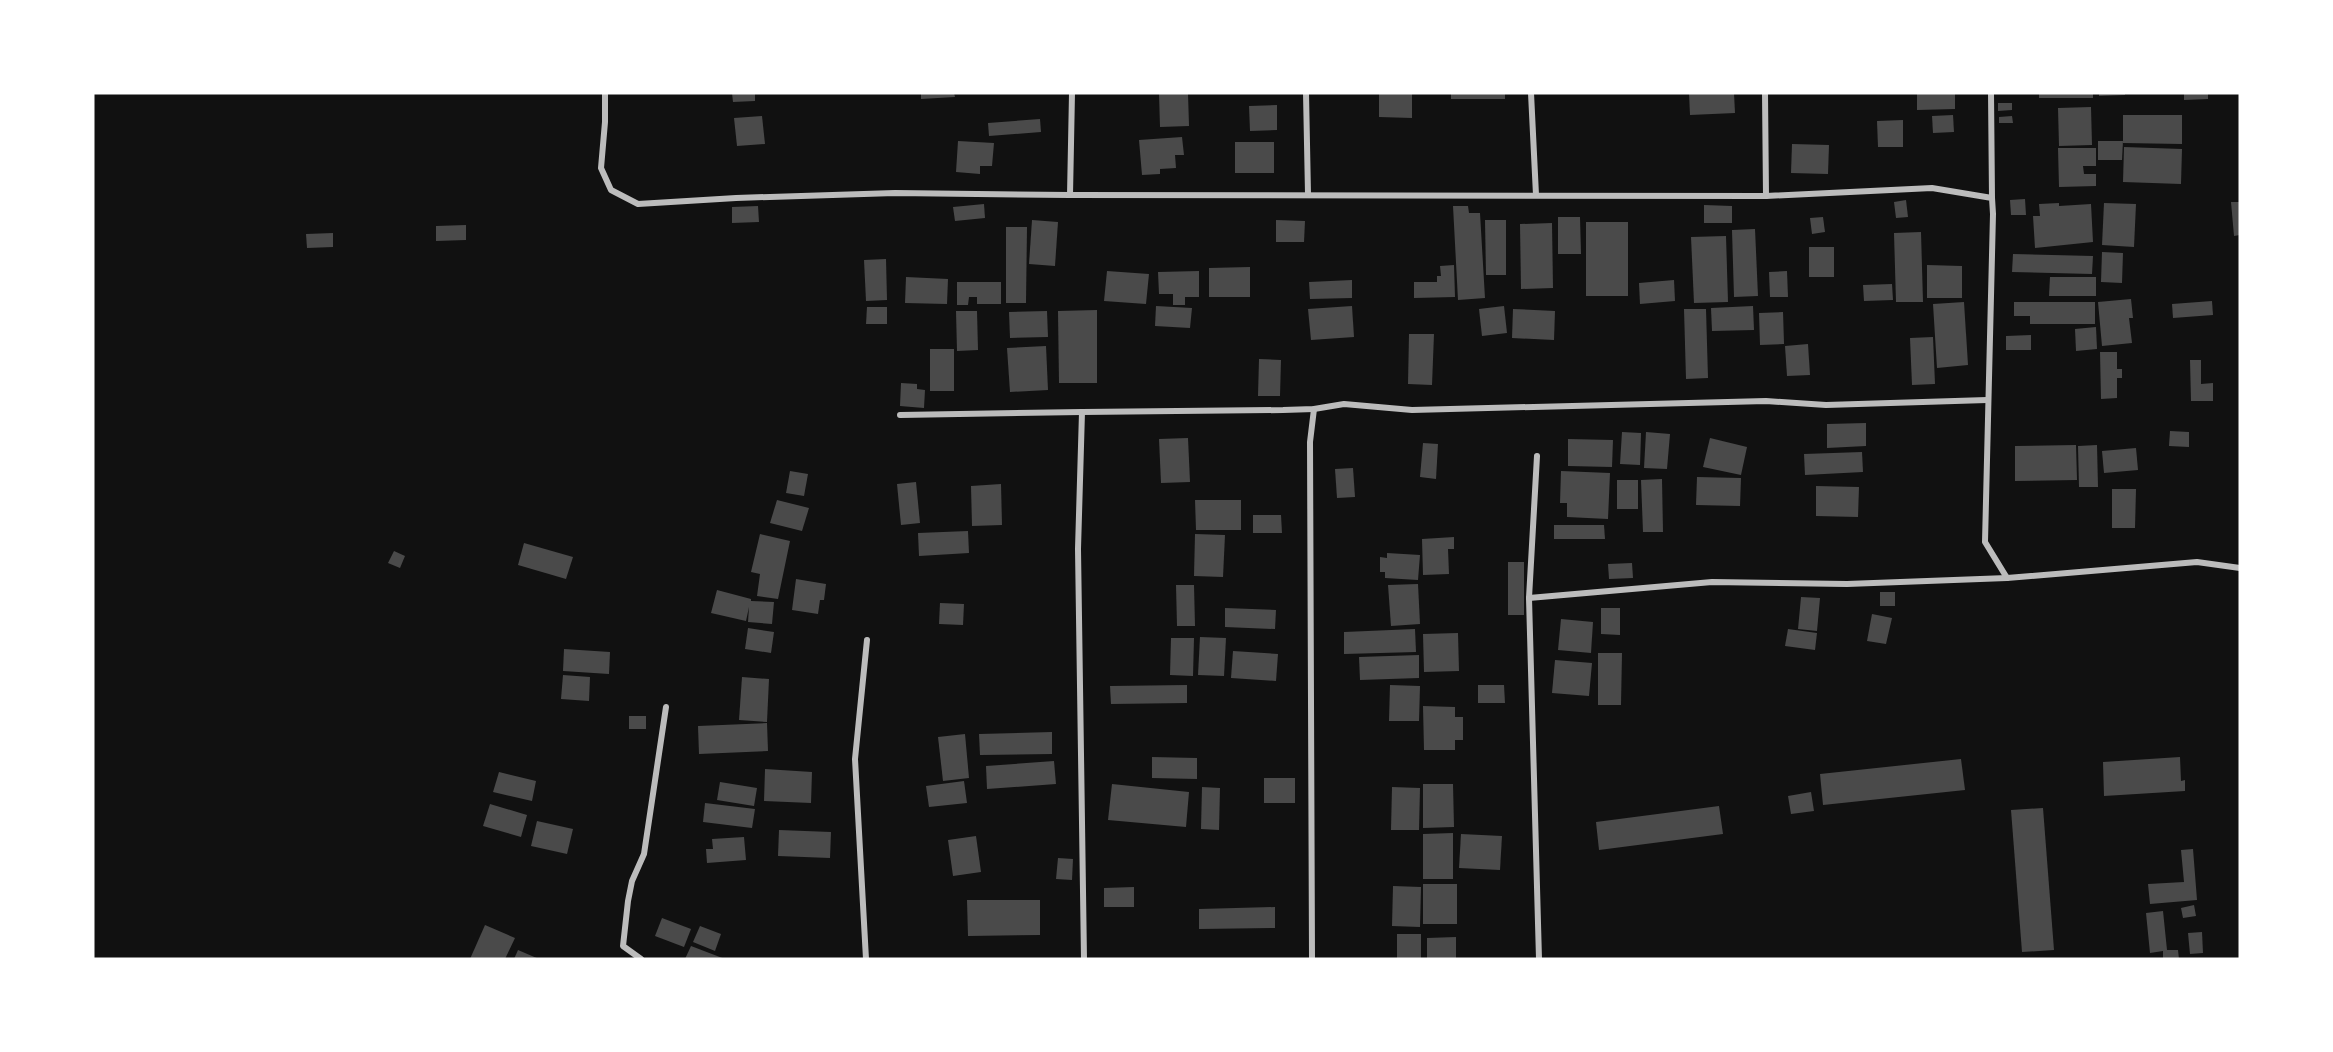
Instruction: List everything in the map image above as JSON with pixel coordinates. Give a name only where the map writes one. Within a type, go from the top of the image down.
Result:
[{"type":"street","points":[[605,93],[601,168],[611,190],[638,204],[736,198],[895,193],[1766,196],[1932,188],[1992,198]]},
{"type":"street","points":[[1070,195],[1072,93]]},
{"type":"street","points":[[1306,93],[1308,194]]},
{"type":"street","points":[[1531,93],[1536,195]]},
{"type":"street","points":[[1765,93],[1766,196]]},
{"type":"street","points":[[1991,93],[1993,214],[1985,542],[2007,578]]},
{"type":"street","points":[[900,415],[1314,410],[1344,404],[1412,410],[1766,401],[1826,405],[1987,400]]},
{"type":"street","points":[[1312,959],[1310,442],[1314,410]]},
{"type":"street","points":[[1082,412],[1078,549],[1084,959]]},
{"type":"street","points":[[1537,456],[1529,598],[1539,959]]},
{"type":"street","points":[[1529,598],[1712,582],[1847,584],[2007,578],[2197,562],[2240,568]]},
{"type":"street","points":[[866,959],[855,759],[867,640]]},
{"type":"street","points":[[641,959],[623,946],[624,934],[632,881],[644,854],[666,706]]},
{"type":"building","points":[[732,93],[755,93],[755,101],[733,102]]},
{"type":"building","points":[[921,93],[954,93],[955,97],[921,99]]},
{"type":"building","points":[[1159,93],[1188,93],[1189,126],[1160,127]]},
{"type":"building","points":[[1379,93],[1412,93],[1412,118],[1379,117]]},
{"type":"building","points":[[1451,93],[1505,93],[1505,99],[1451,99]]},
{"type":"building","points":[[1689,93],[1734,93],[1735,113],[1690,115]]},
{"type":"building","points":[[1917,93],[1955,93],[1955,109],[1917,110]]},
{"type":"building","points":[[2039,93],[2093,93],[2093,98],[2039,98]]},
{"type":"building","points":[[2099,93],[2125,93],[2125,95],[2099,96]]},
{"type":"building","points":[[2184,93],[2208,93],[2208,99],[2184,100]]},
{"type":"building","points":[[1998,103],[2012,103],[2012,110],[1998,111]]},
{"type":"building","points":[[1277,105],[1277,130],[1250,131],[1249,106]]},
{"type":"building","points":[[2091,107],[2092,145],[2059,146],[2058,108]]},
{"type":"building","points":[[1953,115],[1954,132],[1933,133],[1932,116]]},
{"type":"building","points":[[2123,115],[2182,115],[2182,144],[2123,143]]},
{"type":"building","points":[[762,116],[765,144],[737,146],[734,118]]},
{"type":"building","points":[[2012,116],[2013,123],[1999,123],[1999,117]]},
{"type":"building","points":[[1040,119],[1041,132],[989,136],[988,123]]},
{"type":"building","points":[[1903,120],[1903,147],[1878,147],[1877,121]]},
{"type":"building","points":[[1182,137],[1184,155],[1175,155],[1176,168],[1160,169],[1160,174],[1142,175],[1139,140]]},
{"type":"building","points":[[958,141],[994,143],[992,166],[980,166],[980,174],[956,172]]},
{"type":"building","points":[[2098,141],[2123,141],[2122,160],[2098,160]]},
{"type":"building","points":[[1235,142],[1274,142],[1274,173],[1235,173]]},
{"type":"building","points":[[1792,144],[1829,145],[1828,174],[1791,173]]},
{"type":"building","points":[[2124,147],[2182,149],[2181,184],[2123,182]]},
{"type":"building","points":[[2058,148],[2096,148],[2096,166],[2083,166],[2084,174],[2096,174],[2096,186],[2059,187]]},
{"type":"building","points":[[2025,199],[2026,215],[2011,215],[2010,200]]},
{"type":"building","points":[[1906,200],[1908,217],[1896,218],[1894,202]]},
{"type":"building","points":[[2231,202],[2240,202],[2240,235],[2234,236]]},
{"type":"building","points":[[2059,203],[2059,206],[2091,204],[2093,242],[2035,248],[2033,216],[2040,216],[2039,204]]},
{"type":"building","points":[[2104,203],[2136,204],[2134,247],[2102,245]]},
{"type":"building","points":[[984,204],[985,218],[955,221],[953,207]]},
{"type":"building","points":[[1704,205],[1732,206],[1732,223],[1704,223]]},
{"type":"building","points":[[758,206],[759,222],[732,223],[732,207]]},
{"type":"building","points":[[1453,206],[1468,206],[1469,213],[1480,213],[1485,298],[1458,300]]},
{"type":"building","points":[[1558,217],[1580,217],[1581,254],[1558,254]]},
{"type":"building","points":[[1823,217],[1825,232],[1812,234],[1810,218]]},
{"type":"building","points":[[1032,220],[1058,222],[1055,266],[1029,264]]},
{"type":"building","points":[[1276,220],[1305,221],[1304,242],[1276,242]]},
{"type":"building","points":[[1485,220],[1506,220],[1506,275],[1486,275]]},
{"type":"building","points":[[1586,222],[1628,222],[1628,296],[1586,296]]},
{"type":"building","points":[[1552,223],[1553,288],[1521,289],[1520,224]]},
{"type":"building","points":[[466,225],[466,240],[436,241],[436,226]]},
{"type":"building","points":[[1006,227],[1027,227],[1026,303],[1006,303]]},
{"type":"building","points":[[1755,229],[1758,296],[1734,297],[1732,230]]},
{"type":"building","points":[[1921,232],[1923,302],[1896,302],[1894,233]]},
{"type":"building","points":[[333,233],[333,247],[307,248],[306,234]]},
{"type":"building","points":[[1726,236],[1728,302],[1694,303],[1691,237]]},
{"type":"building","points":[[1809,247],[1834,247],[1834,277],[1809,277]]},
{"type":"building","points":[[2102,252],[2123,253],[2122,283],[2101,282]]},
{"type":"building","points":[[2013,254],[2093,256],[2092,274],[2012,272]]},
{"type":"building","points":[[886,259],[887,300],[866,301],[864,260]]},
{"type":"building","points":[[1454,265],[1455,297],[1414,298],[1414,282],[1437,282],[1437,276],[1441,276],[1440,266]]},
{"type":"building","points":[[1927,265],[1962,266],[1962,298],[1927,298]]},
{"type":"building","points":[[1250,267],[1250,297],[1209,297],[1209,268]]},
{"type":"building","points":[[1107,271],[1149,274],[1146,304],[1104,301]]},
{"type":"building","points":[[1199,271],[1199,297],[1185,297],[1185,305],[1173,305],[1173,294],[1159,294],[1158,272]]},
{"type":"building","points":[[1787,271],[1788,297],[1770,297],[1769,272]]},
{"type":"building","points":[[906,277],[948,279],[947,304],[905,303]]},
{"type":"building","points":[[2050,277],[2096,277],[2096,296],[2049,296]]},
{"type":"building","points":[[1352,280],[1352,298],[1310,299],[1309,282]]},
{"type":"building","points":[[1674,280],[1675,301],[1640,304],[1639,283]]},
{"type":"building","points":[[957,282],[1001,282],[1001,304],[977,304],[977,297],[969,297],[968,305],[957,305]]},
{"type":"building","points":[[1892,284],[1893,300],[1864,301],[1863,285]]},
{"type":"building","points":[[2131,299],[2133,318],[2129,318],[2132,343],[2102,346],[2098,302]]},
{"type":"building","points":[[2212,301],[2213,315],[2173,318],[2172,304]]},
{"type":"building","points":[[1964,302],[1968,365],[1937,368],[1933,304]]},
{"type":"building","points":[[2014,302],[2095,302],[2095,324],[2030,324],[2030,316],[2014,316]]},
{"type":"building","points":[[1156,306],[1192,308],[1190,328],[1155,326]]},
{"type":"building","points":[[1352,306],[1354,337],[1311,340],[1308,309]]},
{"type":"building","points":[[1504,306],[1507,333],[1482,336],[1479,309]]},
{"type":"building","points":[[1753,306],[1754,330],[1712,331],[1711,308]]},
{"type":"building","points":[[867,307],[887,307],[887,324],[866,324]]},
{"type":"building","points":[[1513,309],[1555,311],[1554,340],[1512,338]]},
{"type":"building","points":[[1684,309],[1706,309],[1708,378],[1686,379]]},
{"type":"building","points":[[1097,310],[1097,383],[1059,383],[1058,311]]},
{"type":"building","points":[[956,311],[977,311],[978,350],[957,351]]},
{"type":"building","points":[[1047,311],[1048,337],[1010,338],[1009,312]]},
{"type":"building","points":[[1783,312],[1784,344],[1760,345],[1759,313]]},
{"type":"building","points":[[2096,327],[2097,349],[2076,351],[2075,329]]},
{"type":"building","points":[[1409,334],[1434,334],[1432,385],[1408,384]]},
{"type":"building","points":[[2031,335],[2031,350],[2006,350],[2006,336]]},
{"type":"building","points":[[1933,337],[1935,384],[1912,385],[1910,338]]},
{"type":"building","points":[[1808,344],[1810,375],[1787,376],[1785,346]]},
{"type":"building","points":[[1046,346],[1048,390],[1010,392],[1007,348]]},
{"type":"building","points":[[930,349],[954,349],[954,391],[930,391]]},
{"type":"building","points":[[2100,352],[2117,352],[2117,369],[2122,369],[2122,378],[2117,378],[2117,398],[2101,399]]},
{"type":"building","points":[[1259,359],[1281,360],[1280,396],[1258,396]]},
{"type":"building","points":[[2190,360],[2201,360],[2201,384],[2213,383],[2213,401],[2191,401]]},
{"type":"building","points":[[901,383],[917,384],[917,389],[925,390],[924,408],[900,406]]},
{"type":"building","points":[[1866,423],[1866,446],[1827,448],[1827,424]]},
{"type":"building","points":[[2170,431],[2189,432],[2189,447],[2169,446]]},
{"type":"building","points":[[1622,432],[1641,433],[1640,465],[1620,464]]},
{"type":"building","points":[[1646,432],[1670,434],[1667,469],[1644,468]]},
{"type":"building","points":[[1188,438],[1190,482],[1161,483],[1159,439]]},
{"type":"building","points":[[1710,438],[1747,447],[1741,475],[1703,467]]},
{"type":"building","points":[[1568,439],[1613,440],[1612,467],[1568,466]]},
{"type":"building","points":[[1423,443],[1438,444],[1436,479],[1420,477]]},
{"type":"building","points":[[2076,445],[2077,480],[2015,481],[2015,446]]},
{"type":"building","points":[[2097,445],[2098,487],[2079,487],[2078,446]]},
{"type":"building","points":[[2136,448],[2138,470],[2104,473],[2102,451]]},
{"type":"building","points":[[1862,452],[1863,472],[1805,475],[1804,454]]},
{"type":"building","points":[[1353,468],[1355,497],[1337,498],[1335,469]]},
{"type":"building","points":[[790,471],[808,474],[804,496],[786,493]]},
{"type":"building","points":[[1561,471],[1610,473],[1608,519],[1567,517],[1567,503],[1560,503]]},
{"type":"building","points":[[1697,477],[1741,478],[1740,506],[1696,505]]},
{"type":"building","points":[[1662,479],[1663,532],[1643,532],[1641,480]]},
{"type":"building","points":[[1617,480],[1638,480],[1638,509],[1617,509]]},
{"type":"building","points":[[916,482],[920,523],[901,525],[897,484]]},
{"type":"building","points":[[1001,484],[1002,525],[972,526],[971,486]]},
{"type":"building","points":[[1816,486],[1859,487],[1858,517],[1816,516]]},
{"type":"building","points":[[2112,489],[2136,489],[2135,528],[2112,528]]},
{"type":"building","points":[[777,500],[809,508],[802,531],[770,523]]},
{"type":"building","points":[[1195,500],[1241,500],[1241,530],[1196,530]]},
{"type":"building","points":[[1253,515],[1281,515],[1282,533],[1253,533]]},
{"type":"building","points":[[1554,525],[1604,525],[1605,539],[1554,539]]},
{"type":"building","points":[[968,531],[969,553],[919,556],[918,533]]},
{"type":"building","points":[[760,534],[790,541],[778,599],[757,596],[760,574],[751,572]]},
{"type":"building","points":[[1195,534],[1225,535],[1223,577],[1194,576]]},
{"type":"building","points":[[1454,537],[1454,549],[1448,549],[1449,574],[1423,575],[1422,539]]},
{"type":"building","points":[[524,543],[573,557],[566,579],[518,565]]},
{"type":"building","points":[[394,551],[405,556],[400,568],[388,563]]},
{"type":"building","points":[[1387,553],[1420,555],[1418,580],[1385,578],[1385,572],[1380,572],[1380,557],[1387,558]]},
{"type":"building","points":[[1508,562],[1524,562],[1524,615],[1508,615]]},
{"type":"building","points":[[1632,563],[1633,578],[1609,579],[1608,564]]},
{"type":"building","points":[[796,579],[826,584],[824,600],[820,600],[818,614],[792,610]]},
{"type":"building","points":[[1418,584],[1420,624],[1391,626],[1388,585]]},
{"type":"building","points":[[1176,585],[1194,585],[1195,626],[1177,626]]},
{"type":"building","points":[[717,590],[751,599],[751,601],[774,602],[772,624],[748,622],[749,607],[746,621],[711,613]]},
{"type":"building","points":[[1880,592],[1895,592],[1895,606],[1880,606]]},
{"type":"building","points":[[1801,597],[1820,598],[1817,631],[1798,629]]},
{"type":"building","points":[[940,603],[964,604],[963,625],[939,624]]},
{"type":"building","points":[[1225,608],[1276,610],[1275,629],[1225,627]]},
{"type":"building","points":[[1601,608],[1620,608],[1620,635],[1601,634]]},
{"type":"building","points":[[1872,614],[1892,618],[1886,644],[1867,641]]},
{"type":"building","points":[[1561,619],[1593,622],[1591,653],[1558,650]]},
{"type":"building","points":[[748,628],[774,632],[771,653],[745,649]]},
{"type":"building","points":[[1415,629],[1416,652],[1344,654],[1344,632]]},
{"type":"building","points":[[1788,629],[1817,633],[1815,650],[1785,646]]},
{"type":"building","points":[[1458,633],[1459,671],[1424,672],[1423,634]]},
{"type":"building","points":[[1200,637],[1226,638],[1224,676],[1198,675]]},
{"type":"building","points":[[1171,638],[1194,638],[1193,676],[1170,675]]},
{"type":"building","points":[[564,649],[610,652],[609,674],[563,671]]},
{"type":"building","points":[[1233,651],[1278,654],[1276,681],[1231,678]]},
{"type":"building","points":[[1598,653],[1622,653],[1621,705],[1598,705]]},
{"type":"building","points":[[1419,655],[1419,678],[1360,680],[1359,657]]},
{"type":"building","points":[[1555,660],[1592,663],[1589,696],[1552,693]]},
{"type":"building","points":[[563,675],[590,677],[589,701],[561,699]]},
{"type":"building","points":[[742,677],[769,679],[767,722],[739,720]]},
{"type":"building","points":[[1187,685],[1187,703],[1111,704],[1110,686]]},
{"type":"building","points":[[1390,685],[1420,686],[1419,721],[1389,721]]},
{"type":"building","points":[[1478,685],[1504,685],[1505,703],[1478,703]]},
{"type":"building","points":[[1423,706],[1455,707],[1455,717],[1463,717],[1463,740],[1455,740],[1455,750],[1424,750]]},
{"type":"building","points":[[629,716],[646,716],[646,729],[629,729]]},
{"type":"building","points":[[767,723],[768,751],[699,754],[698,726]]},
{"type":"building","points":[[1052,732],[1052,754],[980,755],[979,734]]},
{"type":"building","points":[[965,734],[969,778],[943,781],[938,737]]},
{"type":"building","points":[[1152,757],[1197,758],[1197,779],[1152,778]]},
{"type":"building","points":[[2180,757],[2181,781],[2185,780],[2185,791],[2104,796],[2103,762]]},
{"type":"building","points":[[1961,759],[1965,790],[1823,805],[1820,774]]},
{"type":"building","points":[[1054,761],[1056,784],[987,789],[986,766]]},
{"type":"building","points":[[765,769],[812,772],[811,803],[764,801]]},
{"type":"building","points":[[499,772],[536,781],[532,801],[493,792]]},
{"type":"building","points":[[1264,778],[1295,778],[1295,803],[1264,803]]},
{"type":"building","points":[[964,781],[967,803],[929,807],[926,786]]},
{"type":"building","points":[[720,782],[757,788],[754,806],[717,800]]},
{"type":"building","points":[[1112,784],[1189,792],[1186,827],[1108,820]]},
{"type":"building","points":[[1423,784],[1453,784],[1454,827],[1423,828]]},
{"type":"building","points":[[1202,787],[1220,788],[1219,830],[1201,829]]},
{"type":"building","points":[[1392,787],[1420,788],[1419,830],[1391,830]]},
{"type":"building","points":[[1811,792],[1814,811],[1791,814],[1788,796]]},
{"type":"building","points":[[705,803],[755,809],[752,828],[703,822]]},
{"type":"building","points":[[490,804],[527,815],[521,837],[483,826]]},
{"type":"building","points":[[1719,806],[1723,834],[1599,850],[1596,822]]},
{"type":"building","points":[[2043,808],[2054,950],[2022,952],[2011,810]]},
{"type":"building","points":[[537,821],[573,829],[567,854],[531,846]]},
{"type":"building","points":[[779,830],[831,832],[830,858],[778,856]]},
{"type":"building","points":[[1453,833],[1453,879],[1423,879],[1423,834]]},
{"type":"building","points":[[1461,834],[1502,836],[1500,870],[1459,868]]},
{"type":"building","points":[[976,836],[981,872],[953,876],[948,840]]},
{"type":"building","points":[[744,837],[746,860],[707,863],[706,849],[713,849],[712,839]]},
{"type":"building","points":[[2193,849],[2197,900],[2150,904],[2148,884],[2184,882],[2181,850]]},
{"type":"building","points":[[1058,858],[1073,859],[1072,880],[1056,879]]},
{"type":"building","points":[[1423,884],[1457,884],[1457,924],[1423,924]]},
{"type":"building","points":[[1393,886],[1421,887],[1420,927],[1392,926]]},
{"type":"building","points":[[1134,887],[1134,907],[1104,907],[1104,888]]},
{"type":"building","points":[[967,900],[1040,900],[1040,935],[968,936]]},
{"type":"building","points":[[2194,905],[2196,916],[2183,918],[2181,908]]},
{"type":"building","points":[[1275,907],[1275,928],[1199,929],[1199,909]]},
{"type":"building","points":[[2163,911],[2167,950],[2178,950],[2179,959],[2163,959],[2163,951],[2150,953],[2146,913]]},
{"type":"building","points":[[662,918],[691,929],[684,947],[655,936]]},
{"type":"building","points":[[485,925],[515,938],[505,959],[470,959]]},
{"type":"building","points":[[700,926],[721,934],[715,951],[693,942]]},
{"type":"building","points":[[2202,932],[2203,953],[2190,954],[2188,933]]},
{"type":"building","points":[[1397,934],[1421,934],[1421,959],[1397,959]]},
{"type":"building","points":[[1456,937],[1456,959],[1427,959],[1427,938]]},
{"type":"building","points":[[691,946],[725,959],[685,959]]},
{"type":"building","points":[[518,950],[539,959],[514,959]]}]
